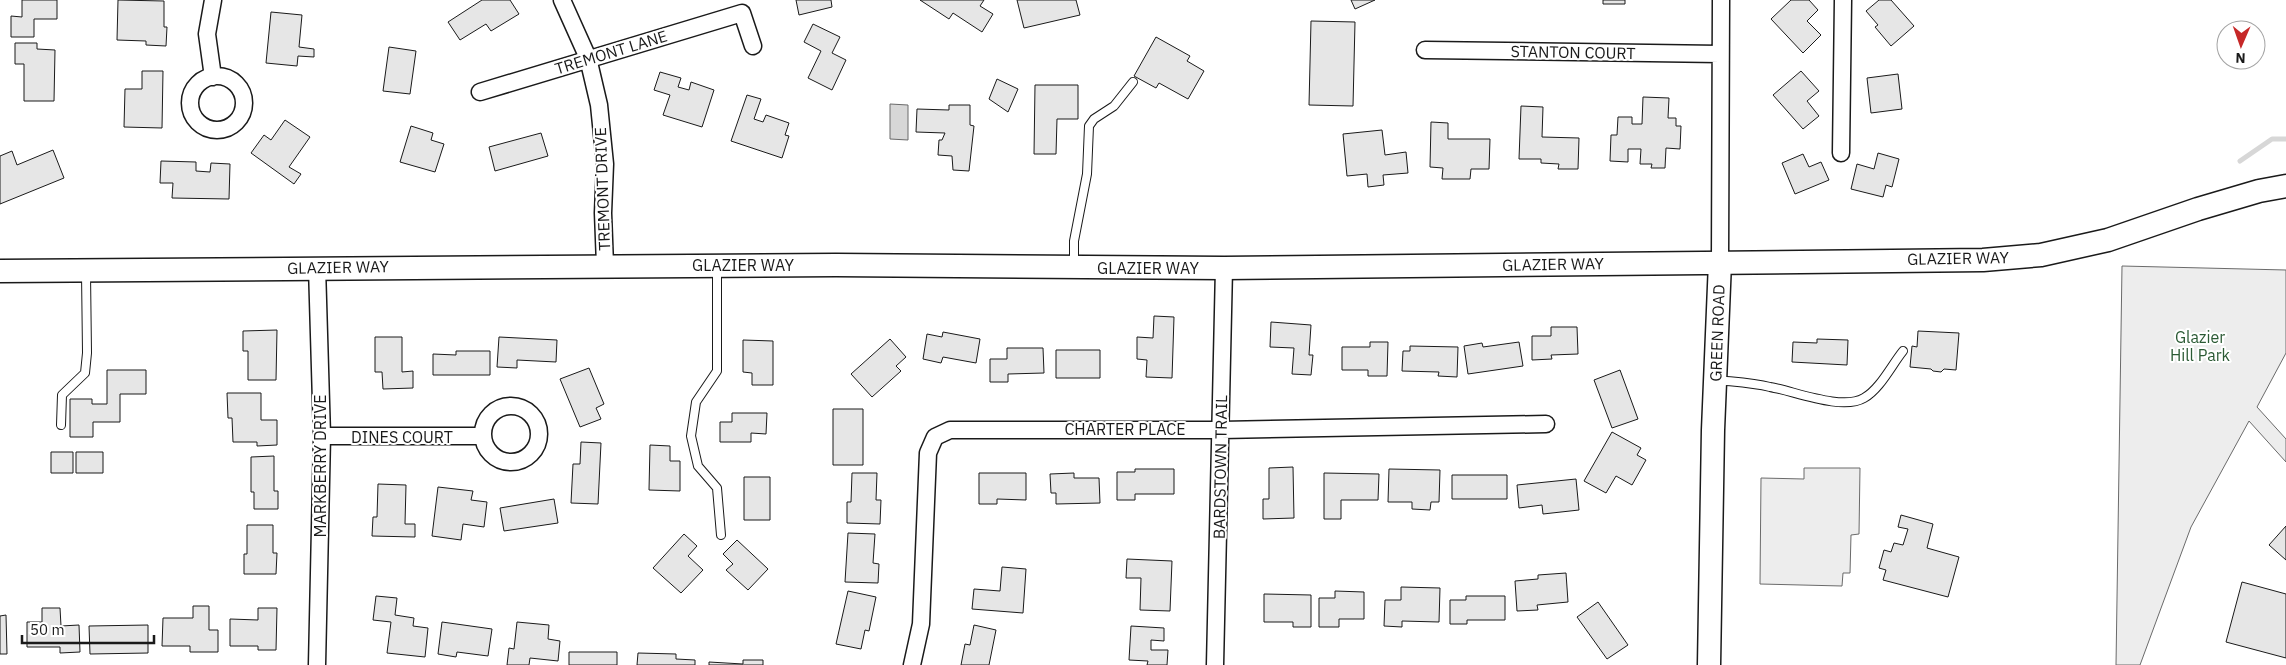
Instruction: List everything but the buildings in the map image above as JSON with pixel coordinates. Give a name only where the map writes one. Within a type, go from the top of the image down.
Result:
[{"type":"street","points":[[213,0],[207,34],[213,77]]},
{"type":"street","name":"TREMONT DRIVE","points":[[562,0],[588,58],[599,105],[605,164],[603,213],[605,265]]},
{"type":"street","name":"GREEN ROAD","points":[[1709,665],[1715,380],[1720,262],[1721,0]]},
{"type":"street","points":[[1841,153],[1843,0]]},
{"type":"street","name":"TREMONT LANE","points":[[480,92],[588,58],[740,6],[753,46]]},
{"type":"street","name":"STANTON COURT","points":[[1425,50],[1720,54]]},
{"type":"street","name":"GLAZIER WAY","points":[[0,271],[605,265],[1224,268],[1983,260],[2040,254],[2108,240],[2198,209],[2259,191],[2286,186]]},
{"type":"street","name":"MARKBERRY DRIVE","points":[[317,267],[322,436],[317,665]]},
{"type":"street","name":"BARDSTOWN TRAIL","points":[[1215,665],[1224,268]]},
{"type":"street","name":"CHARTER PLACE","points":[[912,665],[921,624],[928,453],[935,437],[950,430],[1221,430],[1546,424]]},
{"type":"street","name":"DINES COURT","points":[[322,436],[483,436]]},
{"type":"lane","points":[[1074,267],[1074,241],[1087,174],[1089,126],[1094,120],[1114,106],[1132,82]]},
{"type":"lane","points":[[717,266],[717,371],[696,402],[691,436],[698,466],[717,488],[721,535]]},
{"type":"lane","points":[[61,426],[62,395],[85,373],[87,353],[86,271]]},
{"type":"lane","points":[[1715,380],[1770,387],[1812,397],[1852,402],[1863,399],[1873,391],[1902,351]]},
{"type":"shaded area","points":[[890,104],[908,105],[908,140],[890,139]]},
{"type":"shaded area","name":"Glazier Hill Park","points":[[2122,266],[2286,270],[2286,353],[2257,407],[2286,439],[2286,462],[2249,421],[2191,527],[2140,665],[2116,665]]},
{"type":"shaded area","points":[[1804,468],[1860,468],[1859,534],[1851,535],[1850,573],[1843,573],[1842,586],[1760,584],[1761,478],[1804,479]]},
{"type":"waterway","points":[[2240,161],[2272,139],[2286,139]]}]
